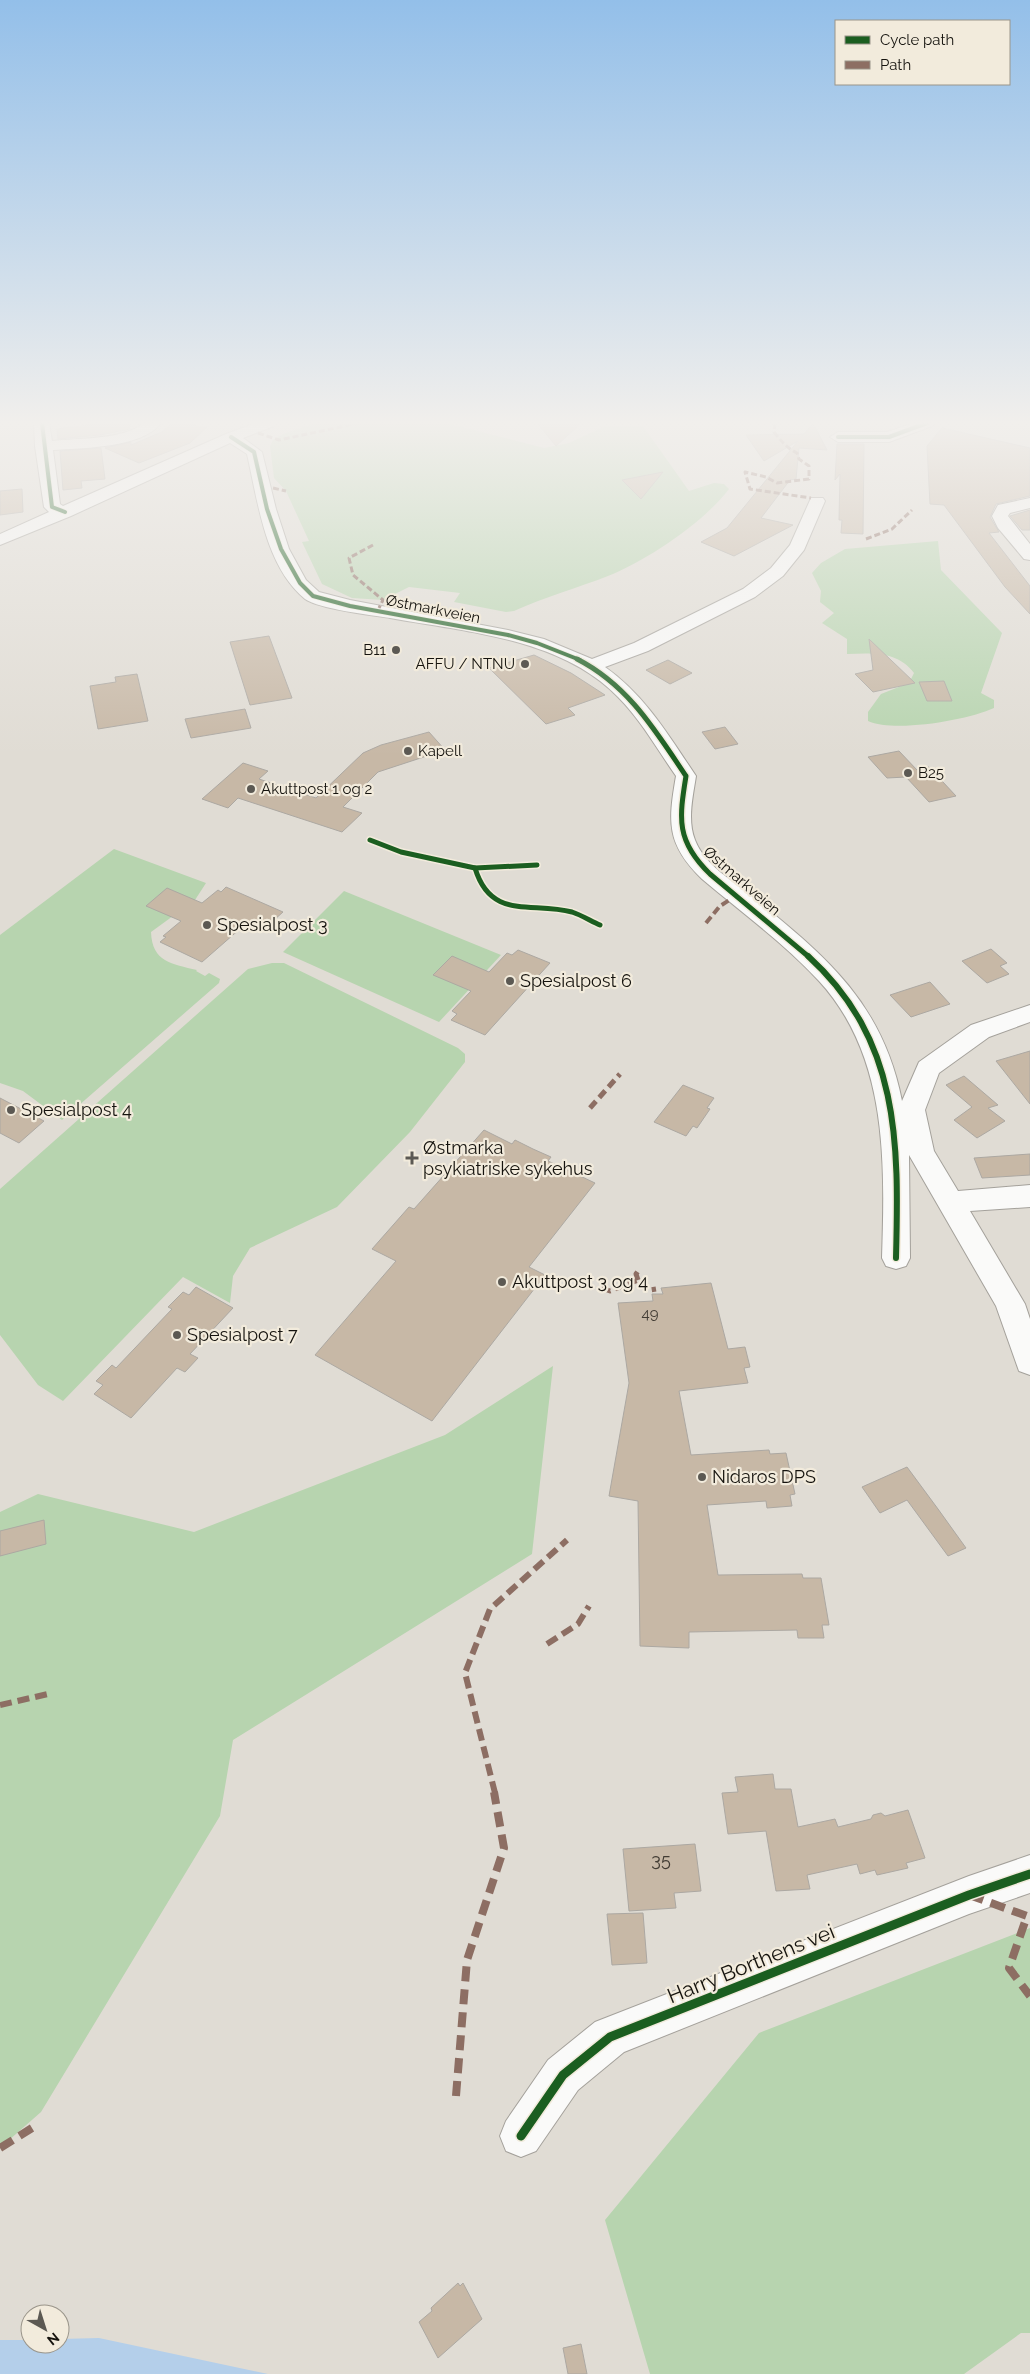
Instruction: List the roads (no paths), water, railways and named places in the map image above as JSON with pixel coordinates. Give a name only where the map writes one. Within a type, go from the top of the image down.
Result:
[{"type":"street","points":[[0,540],[14,534]]},
{"type":"street","name":"Østmarkveien","points":[[276,534],[286,562],[314,597],[509,636],[546,646],[590,666],[615,683],[630,699],[686,776],[680,811],[683,839],[696,862],[800,948],[838,987],[867,1031],[882,1067],[889,1104],[898,1182],[896,1258]]},
{"type":"street","points":[[590,666],[649,643],[749,592],[777,572],[798,546],[803,534]]},
{"type":"street","points":[[1012,534],[1030,555]]},
{"type":"street","points":[[1030,1013],[980,1031],[928,1068],[912,1110],[921,1152],[1010,1304],[1030,1362]]},
{"type":"street","points":[[949,1202],[1030,1196]]},
{"type":"street","name":"Harry Borthens vei","points":[[521,2136],[563,2075],[610,2037],[969,1895],[1030,1874]]},
{"type":"water","points":[[99,2338],[268,2374],[0,2374],[0,2340],[20,2340],[20,2354],[70,2354],[70,2339]]},
{"type":"place","name":"B11","points":[[396,650]]},
{"type":"place","name":"AFFU / NTNU","points":[[525,664]]},
{"type":"place","name":"Kapell","points":[[408,751]]},
{"type":"place","name":"B25","points":[[908,773]]},
{"type":"place","name":"Akuttpost 1 og 2","points":[[251,789]]},
{"type":"place","name":"Spesialpost 3","points":[[207,925]]},
{"type":"place","name":"Spesialpost 6","points":[[510,981]]},
{"type":"place","name":"Spesialpost 4","points":[[11,1110]]},
{"type":"place","name":"Østmarka psykiatriske sykehus","points":[[412,1158]]},
{"type":"place","name":"Akuttpost 3 og 4","points":[[502,1282]]},
{"type":"place","name":"Spesialpost 7","points":[[177,1335]]},
{"type":"place","name":"Nidaros DPS","points":[[702,1477]]}]
